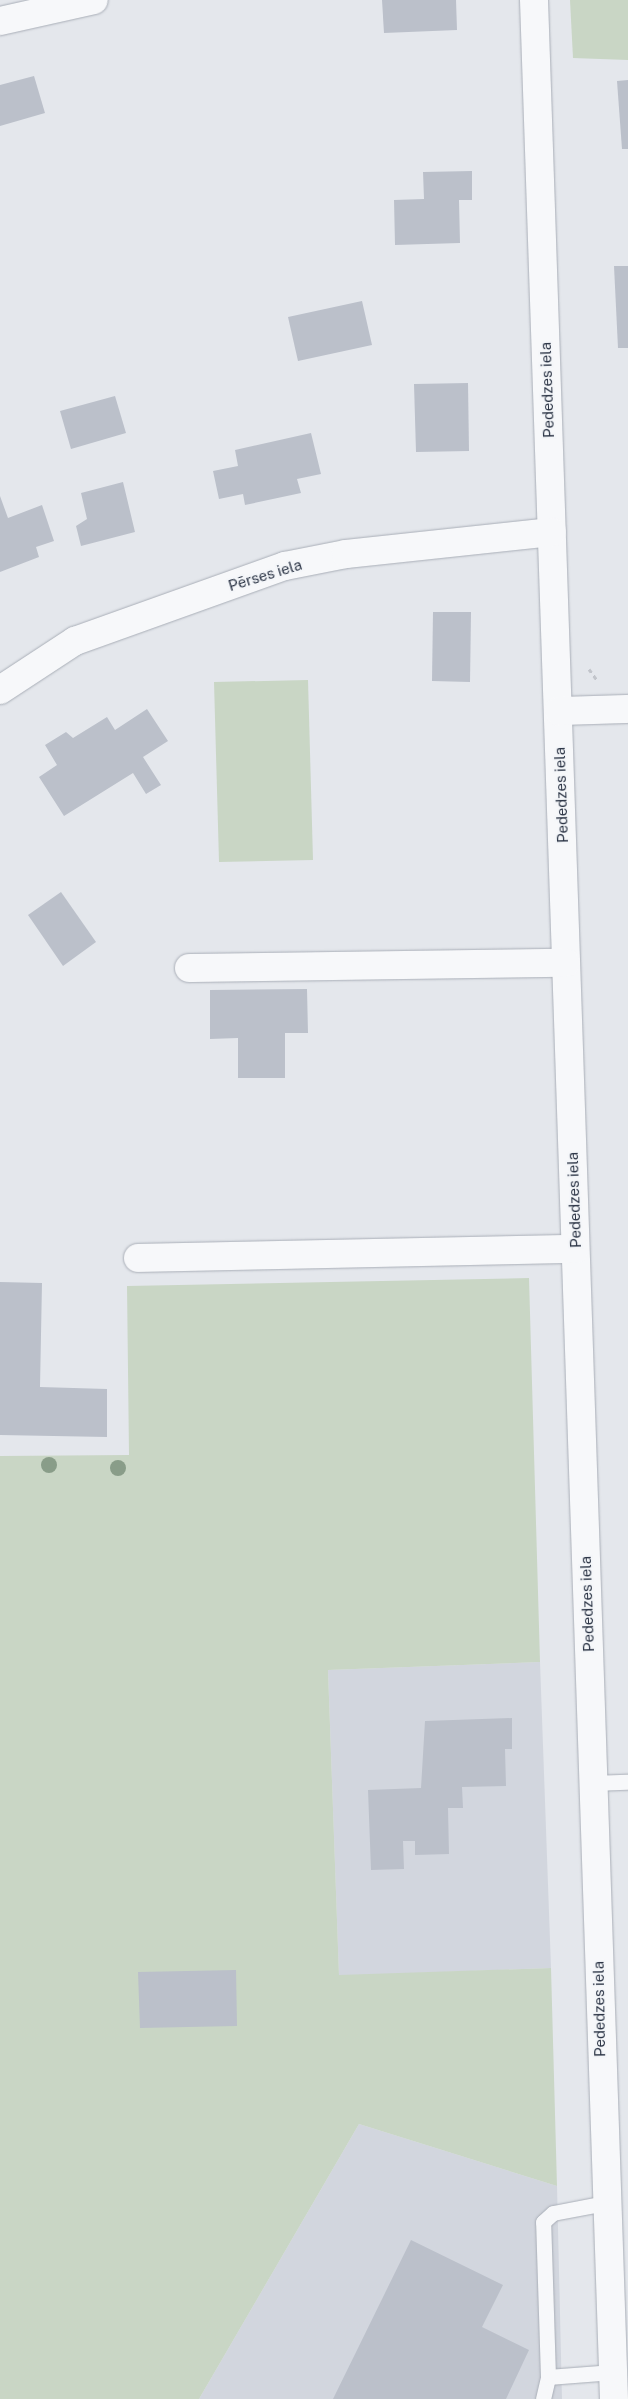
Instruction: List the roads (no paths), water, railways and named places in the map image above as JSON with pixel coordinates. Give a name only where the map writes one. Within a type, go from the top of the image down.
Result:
[{"type":"street","points":[[0,21],[94,0]]},
{"type":"street","name":"Pededzes iela","points":[[534,0],[614,2399]]},
{"type":"street","name":"Pērses iela","points":[[0,690],[75,641],[286,566],[366,552],[552,532]]},
{"type":"street","points":[[559,711],[628,709]]},
{"type":"street","points":[[189,968],[566,963]]},
{"type":"street","points":[[138,1258],[576,1249]]},
{"type":"lane","points":[[592,1782],[628,1782]]},
{"type":"lane","points":[[543,2399],[548,2377],[543,2222],[553,2213],[606,2203]]},
{"type":"lane","points":[[548,2377],[613,2372]]}]
